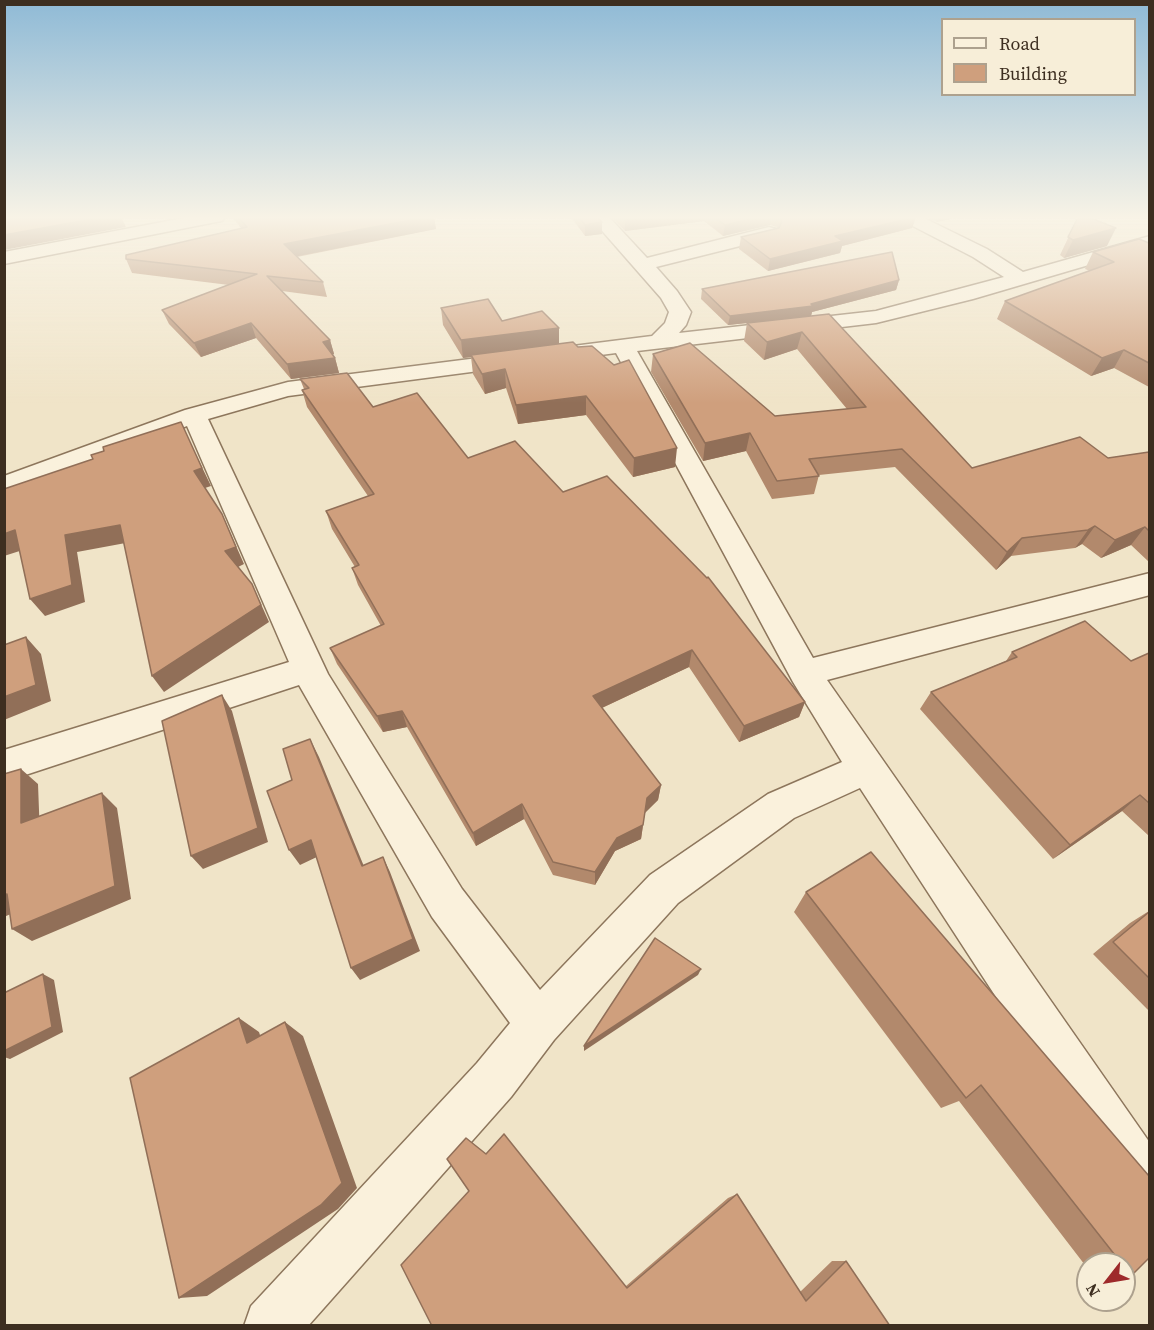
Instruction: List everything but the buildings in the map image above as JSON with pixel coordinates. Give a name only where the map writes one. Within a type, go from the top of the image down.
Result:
[{"type":"street","points":[[640,344],[675,325],[681,312],[655,279]]},
{"type":"street","points":[[4,486],[194,415],[235,402],[324,383],[876,317],[966,296],[1020,279]]},
{"type":"street","points":[[640,344],[805,673],[865,769],[1070,1066],[1149,1188]]},
{"type":"street","points":[[194,415],[290,625],[307,669],[447,903],[538,1024]]},
{"type":"street","points":[[805,673],[1147,587]]},
{"type":"street","points":[[4,766],[307,669]]},
{"type":"street","points":[[272,1326],[494,1080],[538,1024],[664,889],[781,806],[865,769]]}]
